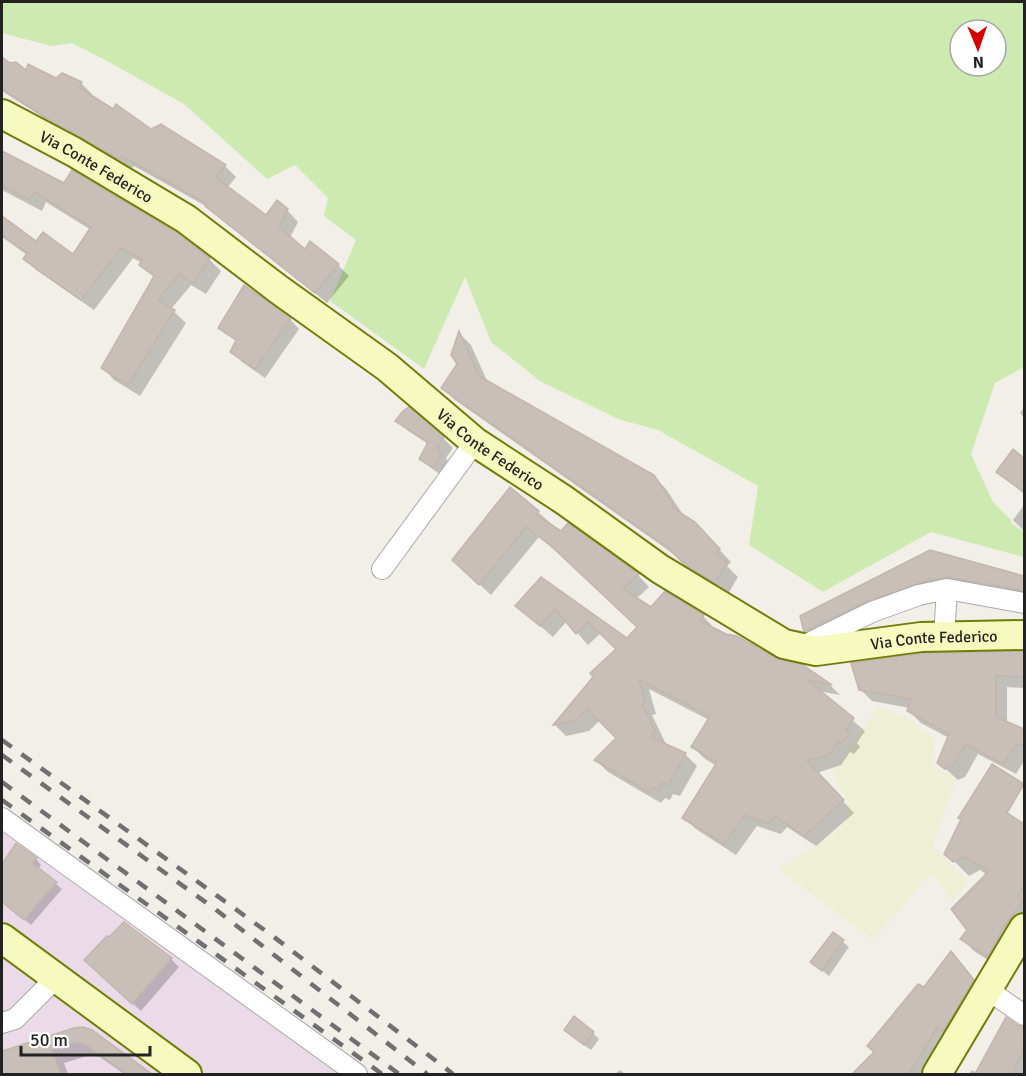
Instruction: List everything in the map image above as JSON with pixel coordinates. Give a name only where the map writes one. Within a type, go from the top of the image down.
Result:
[{"type":"street","name":"Via Conte Federico","points":[[2,114],[74,152],[186,219],[278,289],[387,367],[476,442],[564,500],[660,569],[784,644],[816,651],[921,637],[1024,635]]},
{"type":"street","points":[[382,569],[476,442]]},
{"type":"street","points":[[944,637],[947,589]]},
{"type":"street","points":[[800,648],[872,612],[919,595],[947,589],[1024,603]]},
{"type":"street","points":[[2,818],[357,1074]]},
{"type":"street","points":[[937,1074],[1024,928]]},
{"type":"street","points":[[2,938],[187,1074]]},
{"type":"street","points":[[2,1023],[15,1019],[55,979]]},
{"type":"street","points":[[988,990],[1024,1015]]},
{"type":"shaded area","points":[[2,825],[348,1074],[2,1074]]},
{"type":"green space","points":[[2,2],[1024,2],[1024,367],[995,383],[971,454],[993,502],[1011,520],[1011,523],[1024,532],[1024,557],[931,532],[823,592],[749,545],[758,486],[658,430],[618,419],[540,381],[491,342],[465,277],[424,369],[330,301],[356,240],[324,216],[328,198],[295,165],[267,179],[184,104],[72,43],[51,46],[2,33]]},
{"type":"green space","points":[[879,706],[905,717],[934,739],[933,765],[957,779],[933,846],[968,882],[953,901],[930,873],[873,939],[778,869],[835,833],[847,819],[849,803],[832,774]]},
{"type":"building","points":[[2,57],[10,63],[16,62],[26,70],[28,64],[56,78],[62,73],[82,82],[80,88],[113,109],[116,104],[151,129],[161,124],[226,165],[215,177],[266,215],[277,200],[288,209],[279,227],[305,249],[310,241],[339,264],[315,293],[205,206],[207,204],[122,156],[118,159],[59,126],[2,89]]},
{"type":"building","points":[[2,151],[64,183],[72,170],[177,233],[210,258],[194,283],[179,274],[158,300],[175,310],[128,385],[101,368],[154,276],[139,265],[142,259],[121,248],[81,300],[23,259],[27,253],[2,235],[2,216],[36,241],[43,232],[73,254],[91,227],[34,192],[30,200],[2,186]]},
{"type":"building","points":[[244,285],[291,318],[255,369],[230,352],[236,340],[218,328]]},
{"type":"building","points":[[459,331],[479,376],[654,475],[672,502],[673,508],[695,522],[720,549],[716,554],[727,563],[715,583],[686,566],[668,548],[441,388],[457,364],[451,355]]},
{"type":"building","points":[[409,407],[444,437],[437,448],[441,455],[433,468],[419,459],[428,442],[395,421]]},
{"type":"building","points":[[1013,449],[1024,458],[1024,492],[996,472]]},
{"type":"building","points":[[510,487],[539,511],[536,515],[561,531],[568,523],[639,574],[623,589],[651,607],[665,591],[704,615],[700,621],[726,634],[737,636],[776,658],[803,665],[832,685],[807,680],[854,718],[846,730],[850,734],[842,743],[838,742],[830,754],[807,761],[844,800],[804,836],[775,816],[769,824],[745,815],[724,844],[682,818],[717,762],[691,747],[710,716],[639,680],[645,702],[642,704],[655,731],[651,737],[686,753],[668,785],[662,783],[658,790],[653,787],[649,792],[594,760],[616,738],[587,709],[577,720],[553,725],[593,677],[590,673],[616,649],[588,622],[576,634],[555,609],[540,626],[515,606],[541,577],[627,638],[637,627],[550,545],[526,527],[479,585],[452,560]]},
{"type":"building","points":[[930,550],[1024,576],[1024,591],[949,577],[932,579],[868,601],[804,632],[800,616]]},
{"type":"building","points":[[1024,651],[1024,677],[996,676],[996,717],[1024,729],[1024,745],[1017,744],[1003,764],[966,744],[953,765],[945,769],[937,763],[949,734],[907,711],[911,699],[859,690],[851,663],[922,653]]},
{"type":"building","points":[[992,764],[1024,784],[1007,813],[1024,824],[1024,885],[1018,896],[1023,901],[1004,926],[988,957],[960,939],[967,930],[951,909],[989,871],[965,857],[953,862],[944,854],[961,819],[958,818]]},
{"type":"building","points":[[16,843],[37,858],[32,863],[57,882],[24,920],[2,902],[2,864]]},
{"type":"building","points":[[124,922],[172,958],[132,1004],[84,960]]},
{"type":"building","points":[[833,932],[844,940],[822,971],[810,962]]},
{"type":"building","points":[[951,951],[974,980],[944,1030],[937,1028],[909,1074],[852,1074],[874,1052],[867,1046],[918,984],[924,987]]},
{"type":"building","points":[[574,1016],[594,1032],[584,1045],[564,1030]]},
{"type":"building","points":[[1006,1017],[1024,1027],[1024,1048],[1012,1074],[975,1074]]},
{"type":"building","points":[[83,1027],[92,1030],[152,1074],[127,1074],[86,1045],[76,1042],[52,1050],[61,1074],[2,1074],[2,1051]]},
{"type":"railway","points":[[2,740],[274,937],[453,1074]]},
{"type":"railway","points":[[2,755],[215,909],[427,1074]]},
{"type":"railway","points":[[2,782],[399,1074]]},
{"type":"railway","points":[[2,800],[382,1074]]}]
